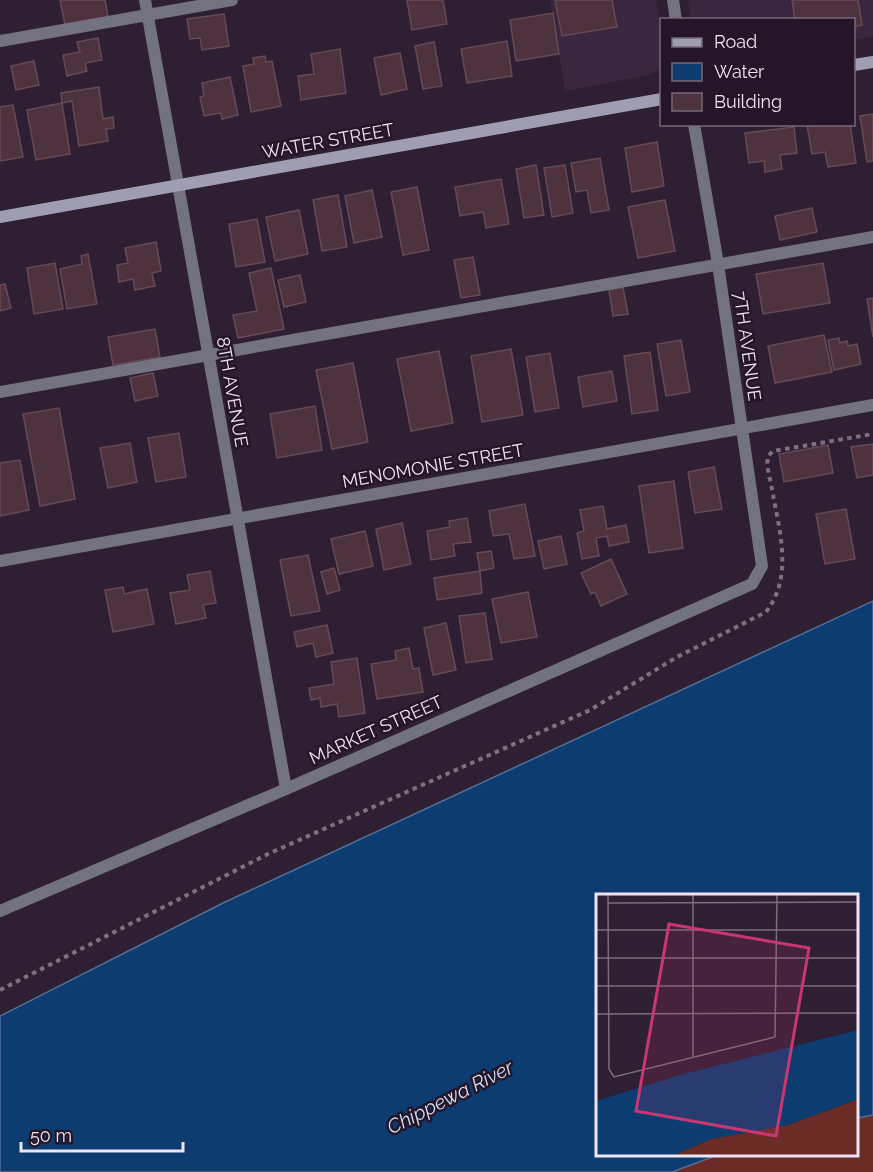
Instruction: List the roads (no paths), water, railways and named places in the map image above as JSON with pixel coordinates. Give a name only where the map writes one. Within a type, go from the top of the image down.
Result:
[{"type":"main road","points":[[855,65],[873,62]]},
{"type":"main road","name":"WATER STREET","points":[[0,217],[660,99]]},
{"type":"street","name":"8TH AVENUE","points":[[145,0],[286,789]]},
{"type":"street","points":[[0,41],[232,0]]},
{"type":"street","points":[[673,0],[676,18]]},
{"type":"street","name":"7TH AVENUE","points":[[694,126],[718,264],[762,566],[759,573]]},
{"type":"street","points":[[0,392],[873,237]]},
{"type":"street","name":"MENOMONIE STREET","points":[[0,561],[873,405]]},
{"type":"street","name":"MARKET STREET","points":[[0,911],[286,789],[742,589],[752,584],[759,573]]},
{"type":"water","name":"Chippewa River","points":[[873,601],[873,1115],[858,1118],[858,894],[596,894],[596,1157],[712,1157],[672,1172],[0,1172],[0,1016],[223,903]]}]
